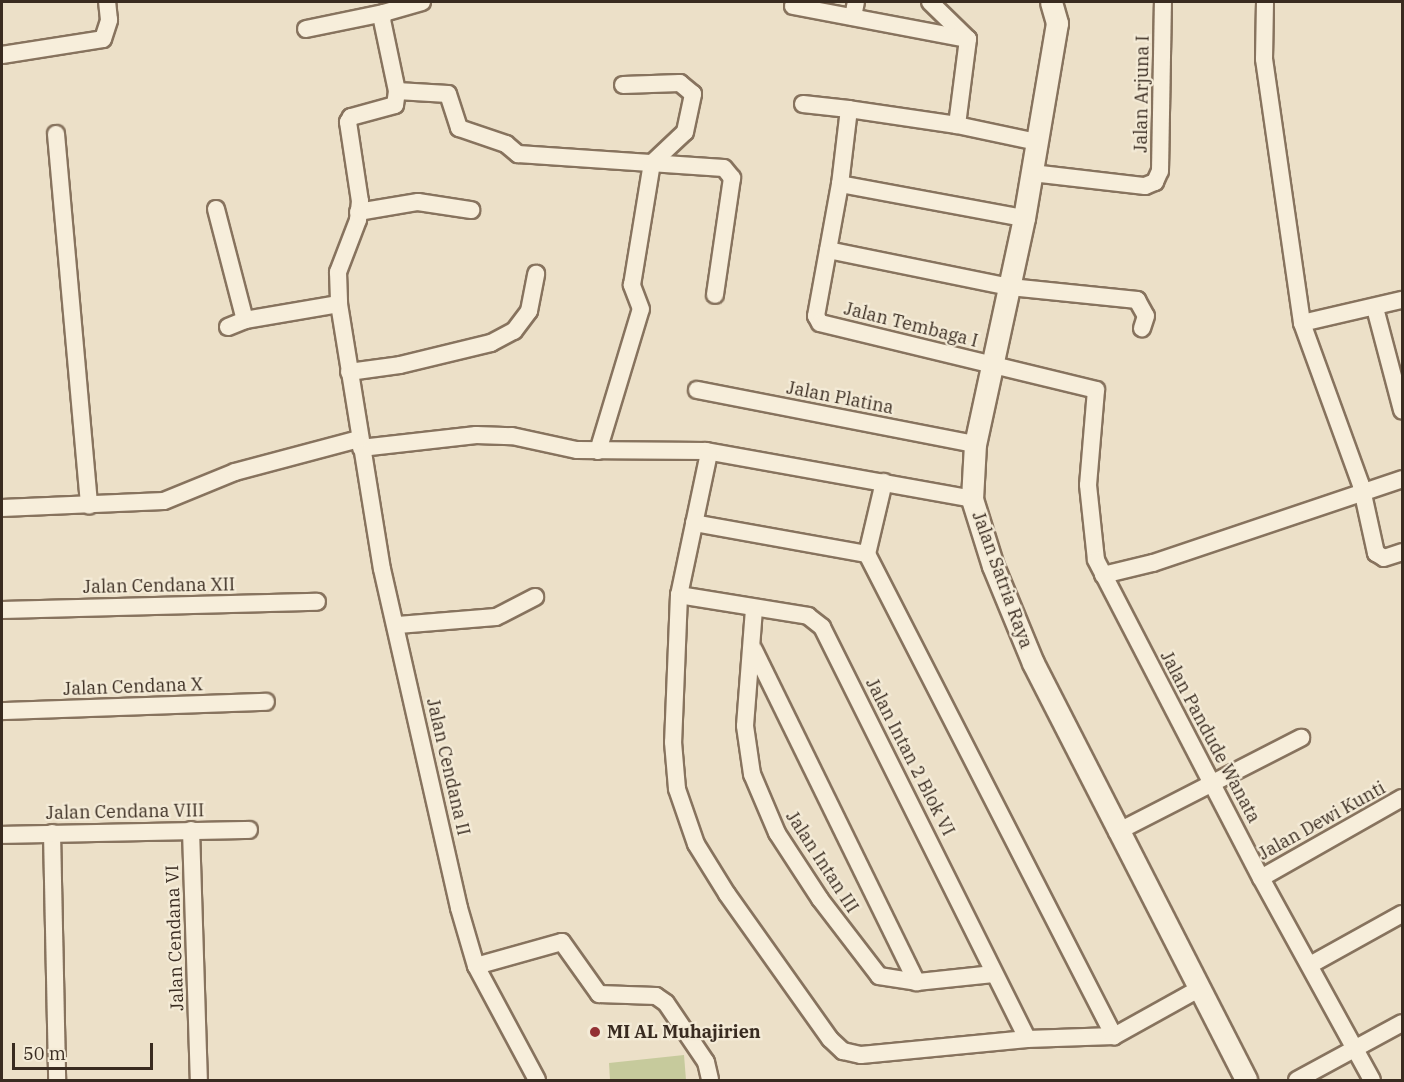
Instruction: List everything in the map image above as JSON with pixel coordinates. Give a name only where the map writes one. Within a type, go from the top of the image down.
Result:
[{"type":"street","points":[[2,56],[103,39],[109,20],[107,2]]},
{"type":"street","points":[[306,29],[384,13],[422,2]]},
{"type":"street","points":[[930,2],[968,39]]},
{"type":"street","name":"Jalan Satria Raya","points":[[1051,2],[1057,23],[1024,218],[975,444],[972,499],[993,566],[1033,663],[1197,990],[1246,1080]]},
{"type":"street","name":"Jalan Arjuna I","points":[[1032,173],[1145,186],[1152,183],[1160,171],[1163,2]]},
{"type":"street","points":[[1265,2],[1264,59],[1302,323],[1362,491],[1376,554],[1384,558],[1402,552]]},
{"type":"street","points":[[793,6],[854,9],[968,39]]},
{"type":"street","points":[[384,13],[381,25],[397,91],[395,105],[351,117],[348,122],[358,212],[418,202],[471,210]]},
{"type":"street","points":[[957,125],[968,39]]},
{"type":"street","points":[[598,451],[641,309],[632,285],[652,163],[685,132],[693,94],[681,83],[623,85]]},
{"type":"street","points":[[397,91],[448,94],[459,128],[506,144],[518,154],[724,168],[729,172],[715,295]]},
{"type":"street","points":[[803,104],[957,125],[1037,142]]},
{"type":"street","points":[[849,109],[840,184],[828,250],[1010,287],[1137,300],[1144,305],[1146,315],[1142,328]]},
{"type":"street","points":[[56,134],[89,506]]},
{"type":"street","points":[[840,184],[1024,218]]},
{"type":"street","points":[[216,209],[245,320]]},
{"type":"street","name":"Jalan Cendana II","points":[[358,212],[338,272],[339,304],[382,569],[398,625],[459,908],[476,966],[537,1080]]},
{"type":"street","name":"Jalan Tembaga I","points":[[828,250],[815,307],[820,323],[1096,390]]},
{"type":"street","points":[[349,372],[400,365],[491,343],[514,331],[529,311],[536,274]]},
{"type":"street","points":[[1302,323],[1402,300]]},
{"type":"street","points":[[228,327],[245,320],[339,304]]},
{"type":"street","points":[[1375,308],[1402,410]]},
{"type":"street","name":"Jalan Platina","points":[[697,390],[975,444]]},
{"type":"street","name":"Jalan Pandude Wanata","points":[[1096,390],[1088,485],[1096,560],[1214,783],[1261,878],[1372,1080]]},
{"type":"street","points":[[2,508],[164,501],[235,472],[360,444],[488,435],[598,451],[709,453],[972,499]]},
{"type":"street","points":[[709,453],[679,595],[673,742],[677,789],[696,844],[817,1023],[843,1051],[861,1055],[1027,1039],[1114,1036],[1197,990]]},
{"type":"street","points":[[1102,575],[1153,563],[1402,479]]},
{"type":"street","points":[[884,482],[867,554],[1114,1036]]},
{"type":"street","points":[[694,523],[867,554]]},
{"type":"street","name":"Jalan Intan 2 Blok VI","points":[[679,595],[808,616],[822,627],[955,889],[993,974],[1027,1039]]},
{"type":"street","points":[[398,625],[496,617],[535,597]]},
{"type":"street","name":"Jalan Cendana XII","points":[[2,610],[317,602]]},
{"type":"street","name":"Jalan Intan III","points":[[754,609],[754,650],[745,726],[752,774],[777,832],[869,966],[879,976],[916,982],[993,974]]},
{"type":"street","points":[[754,650],[916,982]]},
{"type":"street","name":"Jalan Cendana X","points":[[2,711],[266,702]]},
{"type":"street","points":[[1117,832],[1301,738]]},
{"type":"street","name":"Jalan Dewi Kunti","points":[[1261,878],[1402,798]]},
{"type":"street","name":"Jalan Cendana VI","points":[[191,830],[199,1080]]},
{"type":"street","name":"Jalan Cendana VIII","points":[[2,834],[249,830]]},
{"type":"street","points":[[52,833],[57,1080]]},
{"type":"street","points":[[1310,965],[1402,914]]},
{"type":"street","points":[[476,966],[562,942],[599,994],[656,996],[666,1003],[706,1062],[710,1080]]},
{"type":"street","points":[[1297,1080],[1402,1023]]},
{"type":"green space","points":[[684,1055],[686,1080],[610,1080],[609,1063]]},
{"type":"place","name":"MI AL Muhajirien","points":[[595,1032]]}]
